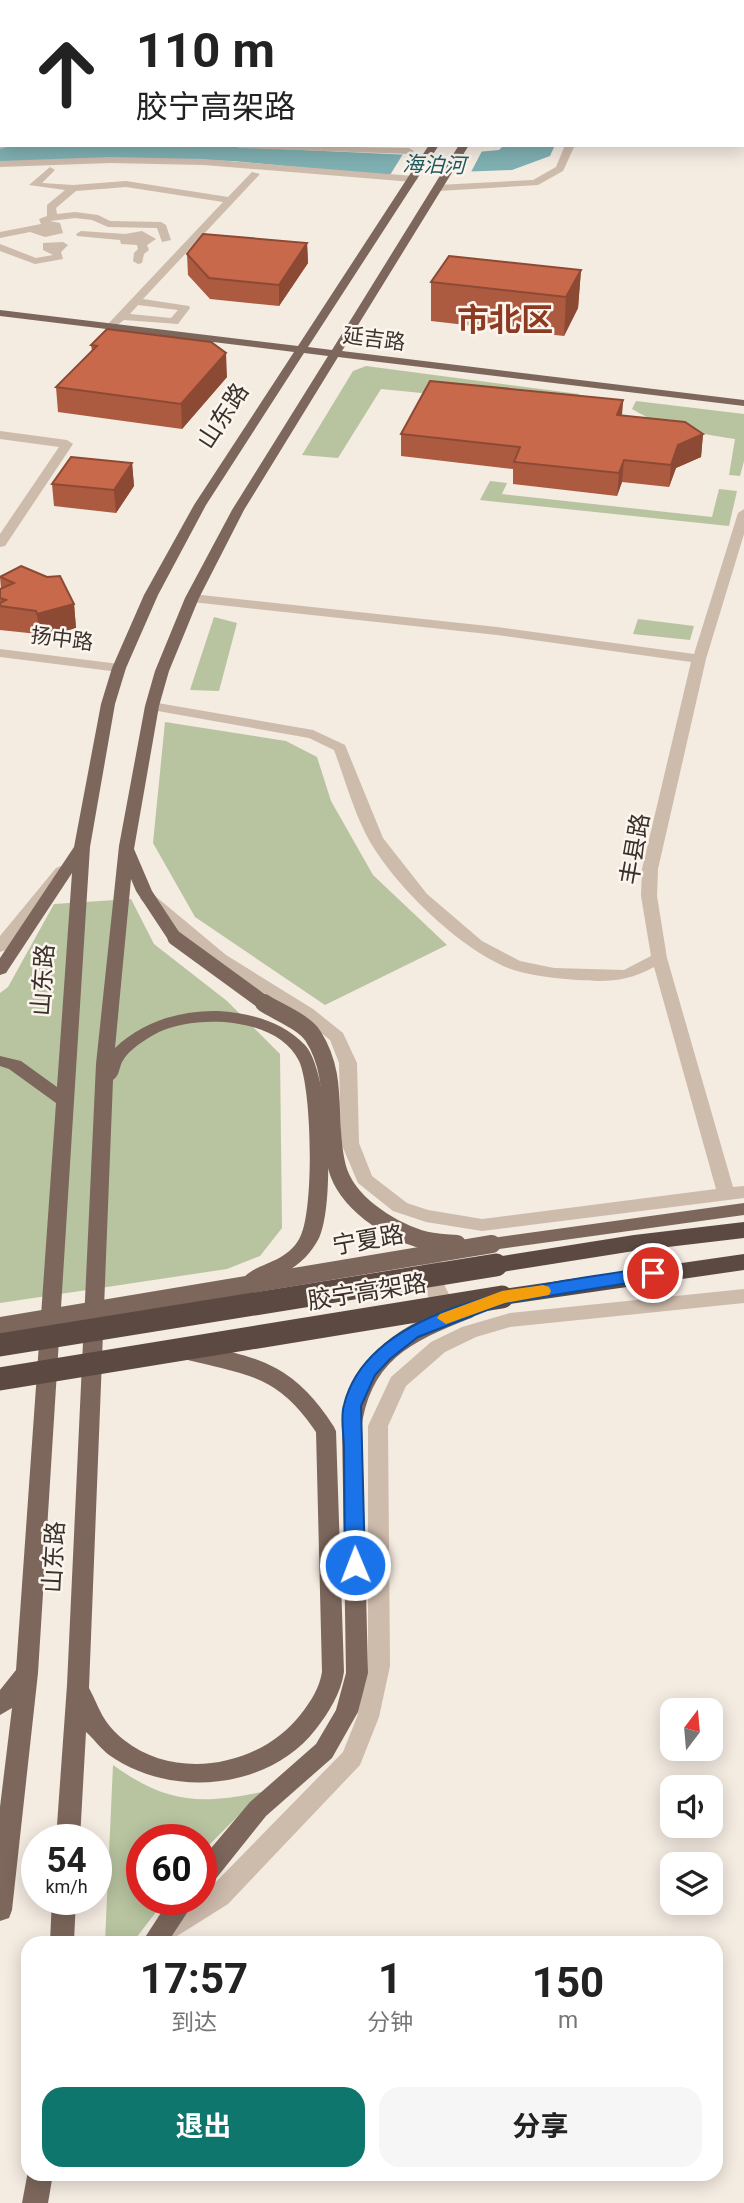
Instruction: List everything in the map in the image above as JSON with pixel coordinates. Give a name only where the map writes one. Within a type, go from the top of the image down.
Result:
[{"type":"highway","name":"胶宁高架路","points":[[0,1345],[494,1254],[634,1243],[744,1230]]},
{"type":"highway","name":"胶宁高架路","points":[[0,1379],[502,1297],[744,1262]]},
{"type":"main road","name":"山东路","points":[[69,1824],[78,1685],[105,1086],[127,846],[152,706],[162,671],[192,598],[238,510],[462,148]]},
{"type":"main road","name":"山东路","points":[[0,1910],[27,1673],[82,847],[108,704],[119,667],[151,595],[200,505],[432,149]]},
{"type":"main road","name":"延吉路","points":[[0,313],[744,403]]},
{"type":"main road","points":[[127,846],[148,898],[174,938],[233,983],[311,1033],[328,1065],[337,1168],[349,1192],[376,1217],[397,1230],[422,1240],[494,1254]]},
{"type":"main road","points":[[0,971],[82,847]]},
{"type":"main road","points":[[105,1086],[117,1057],[146,1032],[212,1014],[260,1024],[298,1047],[309,1063],[319,1176],[318,1210],[312,1234],[288,1266],[228,1289]]},
{"type":"main road","points":[[0,1061],[15,1065],[64,1100]]},
{"type":"main road","name":"宁夏路","points":[[0,1326],[228,1289],[494,1254],[744,1209]]},
{"type":"main road","points":[[217,1859],[258,1809],[324,1751],[347,1712],[357,1673],[352,1406],[367,1372],[383,1355],[412,1333],[502,1297]]},
{"type":"main road","points":[[78,1685],[91,1721],[114,1747],[139,1761],[175,1773],[205,1774],[237,1768],[269,1756],[294,1741],[312,1719],[330,1687],[334,1658],[326,1431],[311,1405],[298,1390],[282,1379],[253,1367],[185,1350]]},
{"type":"main road","points":[[0,1706],[27,1673]]},
{"type":"main road","points":[[62,1936],[63,1915]]},
{"type":"main road","points":[[157,1936],[173,1915]]},
{"type":"main road","points":[[35,2203],[39,2181]]},
{"type":"street","points":[[286,147],[331,150],[432,149]]},
{"type":"street","points":[[346,147],[409,151]]},
{"type":"street","points":[[443,181],[535,183],[560,169],[569,147]]},
{"type":"street","points":[[318,170],[331,150]]},
{"type":"street","points":[[0,164],[124,160],[318,170],[412,180]]},
{"type":"street","points":[[0,174],[50,170],[165,170],[412,180]]},
{"type":"street","points":[[50,170],[34,185],[73,188],[126,184],[230,200]]},
{"type":"street","points":[[112,327],[187,236],[230,200],[254,174]]},
{"type":"street","points":[[52,224],[51,207],[73,188]]},
{"type":"street","points":[[0,235],[34,231],[75,215],[94,217],[108,224],[161,225],[164,237]]},
{"type":"street","points":[[52,224],[69,228],[75,234],[125,237],[125,242],[187,236]]},
{"type":"street","points":[[0,247],[35,261],[59,257],[60,248],[75,243],[75,234]]},
{"type":"street","points":[[164,237],[187,236]]},
{"type":"street","points":[[138,261],[143,242]]},
{"type":"street","points":[[121,316],[174,322],[185,308],[135,301]]},
{"type":"street","points":[[0,435],[67,444],[0,543]]},
{"type":"street","name":"丰县路","points":[[735,1193],[659,958],[649,896],[650,869],[699,659],[744,513]]},
{"type":"street","points":[[192,598],[497,631],[699,659]]},
{"type":"street","name":"扬中路","points":[[0,653],[119,667]]},
{"type":"street","points":[[152,706],[313,734],[340,748],[376,839],[421,897],[476,944],[515,965],[554,973],[628,975],[659,958]]},
{"type":"street","points":[[0,947],[82,847]]},
{"type":"street","points":[[148,898],[220,958],[307,1013],[337,1037],[348,1063],[350,1143],[364,1179],[400,1208],[482,1226],[735,1193]]},
{"type":"street","points":[[455,1222],[434,1248],[432,1284],[439,1300],[469,1332]]},
{"type":"street","points":[[159,1936],[219,1896],[352,1758],[368,1717],[379,1666],[378,1426],[398,1382],[419,1360],[469,1332],[510,1320],[744,1296]]},
{"type":"green space","points":[[366,366],[579,394],[572,408],[381,389],[338,458],[302,455],[353,371]]},
{"type":"green space","points":[[636,401],[744,414],[744,461],[740,476],[729,475],[735,439],[669,426],[632,409]]},
{"type":"green space","points":[[490,481],[507,483],[502,494],[712,517],[719,489],[737,491],[729,526],[480,500]]},
{"type":"green space","points":[[214,617],[237,623],[219,691],[190,690]]},
{"type":"green space","points":[[638,619],[694,626],[690,640],[633,634]]},
{"type":"green space","points":[[165,722],[286,741],[317,757],[331,801],[373,875],[447,945],[325,1005],[195,917],[153,843]]},
{"type":"green space","points":[[131,899],[154,944],[227,1001],[280,1054],[282,1228],[260,1256],[227,1269],[0,1303],[0,993],[8,987],[54,904]]},
{"type":"green space","points":[[113,1765],[150,1787],[184,1798],[220,1799],[262,1792],[217,1837],[217,1824],[126,1824],[126,1915],[154,1915],[138,1936],[105,1936],[106,1915],[112,1915],[110,1824]]},
{"type":"water","name":"海泊河","points":[[0,147],[238,147],[433,156],[499,150],[502,147],[554,147],[550,156],[512,170],[379,175],[233,161],[126,158],[0,162]]},
{"type":"pier","points":[[482,151],[470,174],[390,175],[403,154]]},
{"type":"building","points":[[203,234],[307,243],[279,285],[209,278],[187,254]]},
{"type":"building","points":[[449,256],[581,270],[566,297],[431,282]]},
{"type":"building","points":[[107,329],[211,342],[226,353],[181,404],[56,387],[97,346],[91,345]]},
{"type":"building","points":[[430,381],[623,400],[617,415],[685,422],[703,434],[678,445],[671,465],[624,460],[619,473],[514,462],[520,447],[401,434]]},
{"type":"building","points":[[71,457],[132,463],[114,490],[52,484]]},
{"type":"building","points":[[21,566],[47,577],[60,576],[74,604],[37,614],[36,611],[0,606],[0,603],[6,600],[0,598],[0,589],[14,583],[0,577]]},
{"type":"slow traffic","points":[[446,1318],[502,1297],[543,1291]]},
{"type":"district","name":"市北区","points":[[505,320]]},
{"type":"route","points":[[355,1565],[352,1406],[367,1372],[383,1355],[412,1333],[502,1297],[653,1273]]}]
